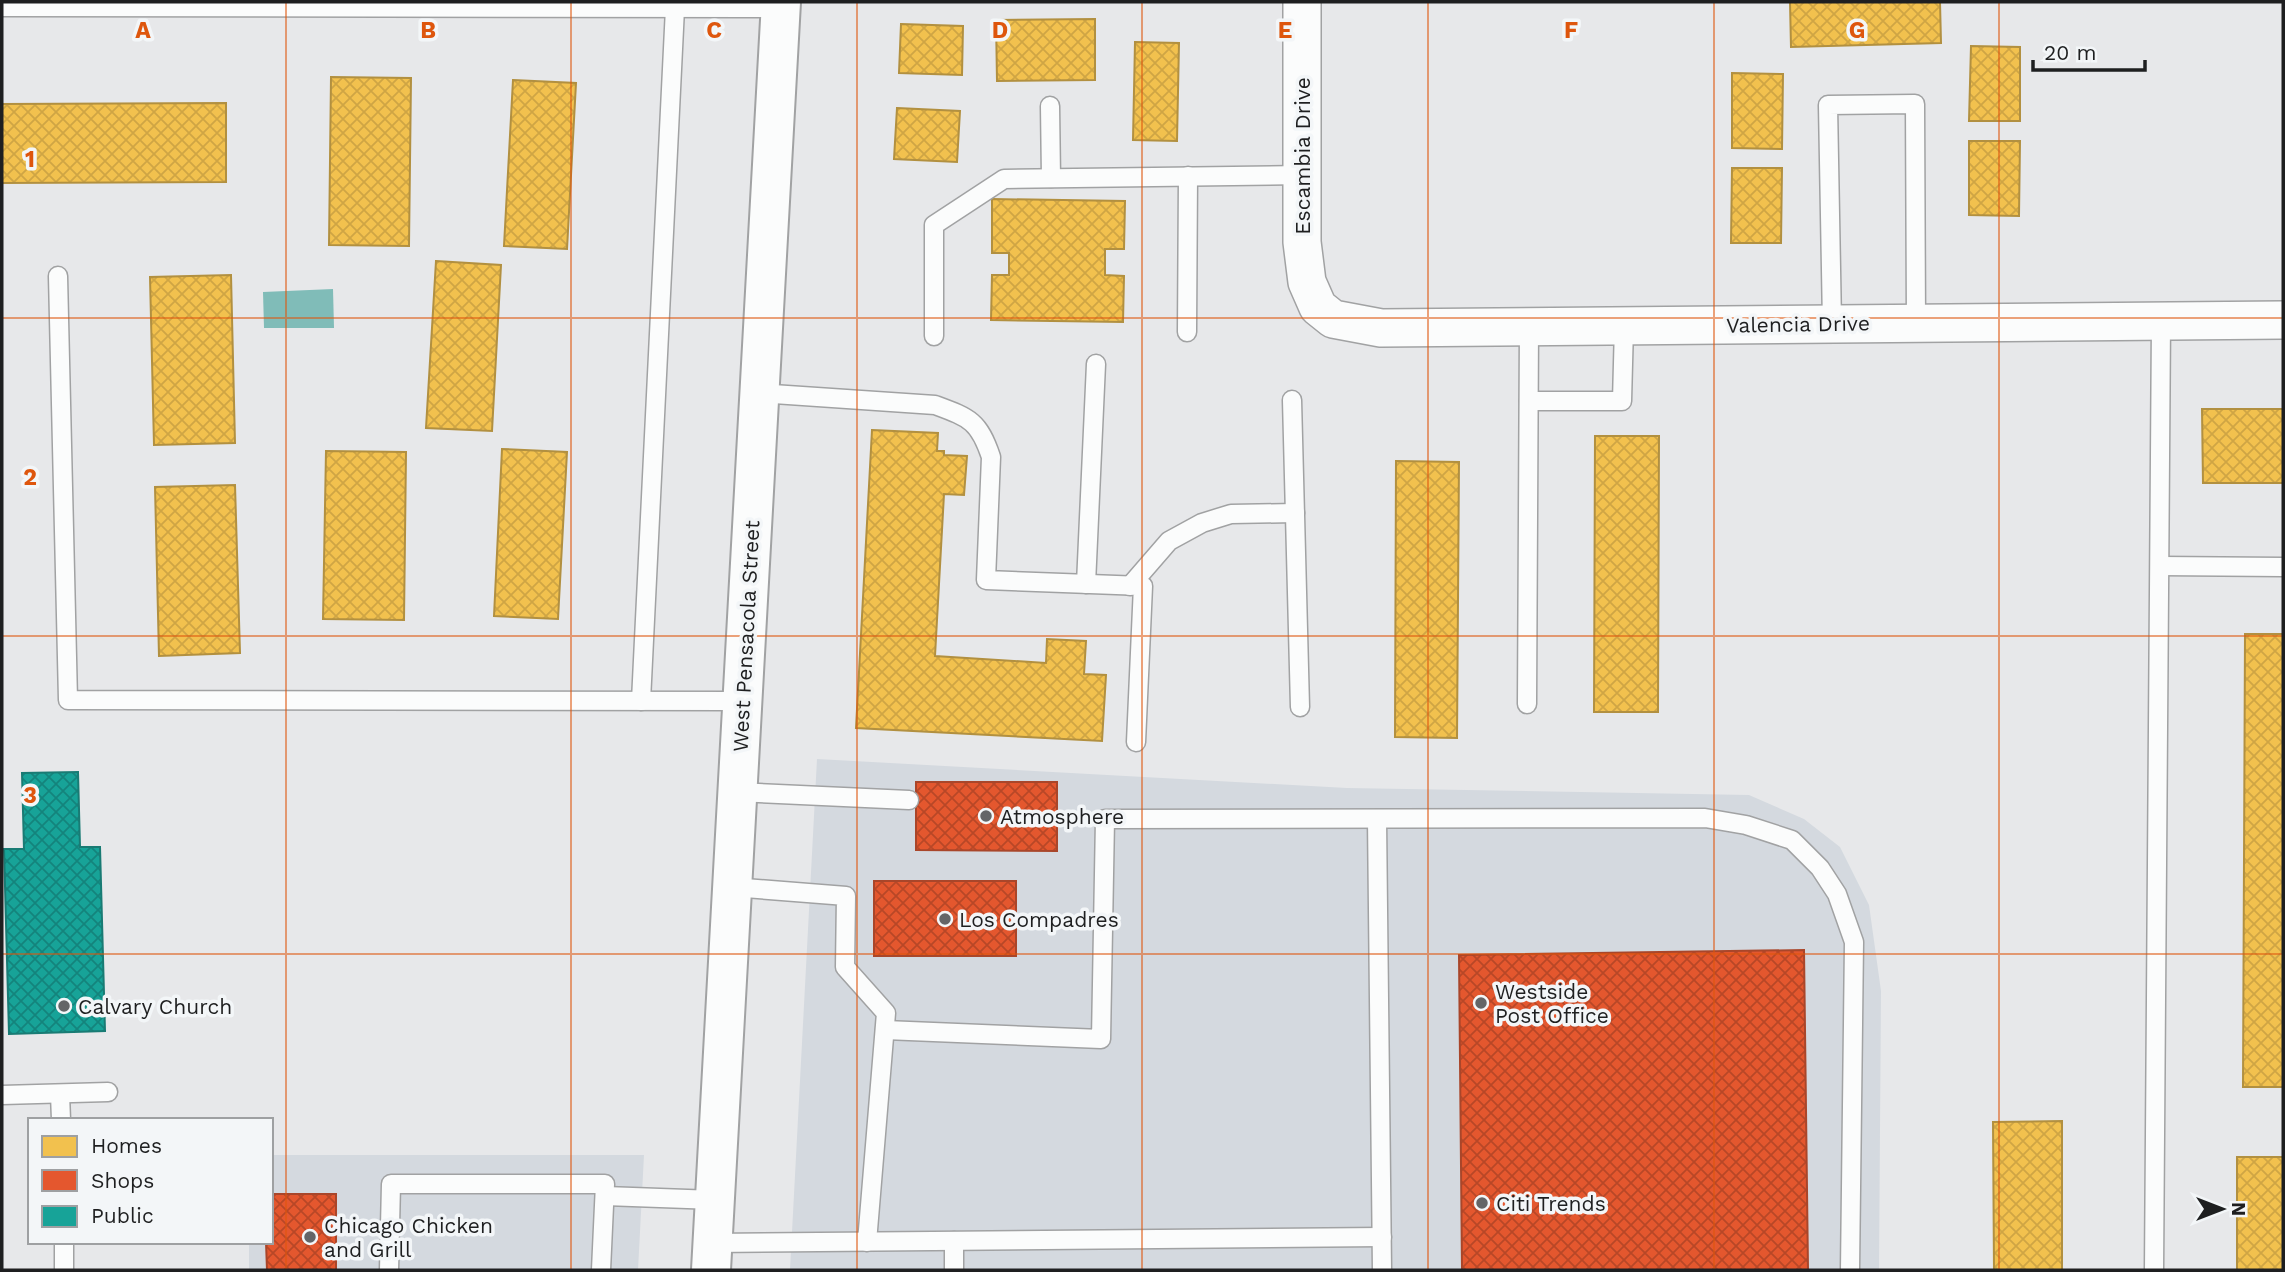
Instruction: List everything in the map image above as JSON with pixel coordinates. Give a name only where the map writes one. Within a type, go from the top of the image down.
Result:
[{"type":"main road","name":"West Pensacola Street","points":[[712,1257],[781,5]]},
{"type":"street","name":"Escambia Drive","points":[[1302,2],[1302,242],[1307,282],[1318,307]]},
{"type":"street","name":"Valencia Drive","points":[[1318,307],[1334,320],[1381,328],[2283,320]]},
{"type":"lane","points":[[2,7],[675,8],[781,5]]},
{"type":"lane","points":[[641,701],[675,8]]},
{"type":"lane","points":[[1832,324],[1828,105],[1915,104],[1916,323]]},
{"type":"lane","points":[[1050,106],[1051,178]]},
{"type":"lane","points":[[934,336],[934,225],[1004,179],[1302,175]]},
{"type":"lane","points":[[1187,332],[1188,176]]},
{"type":"lane","points":[[58,276],[68,700],[742,701]]},
{"type":"lane","points":[[2154,1270],[2161,321]]},
{"type":"lane","points":[[1529,401],[1622,401],[1624,326]]},
{"type":"lane","points":[[1527,704],[1529,327]]},
{"type":"lane","points":[[1086,584],[1097,364]]},
{"type":"lane","points":[[759,393],[935,405],[961,415],[976,425],[986,440],[991,457],[986,580],[1143,586],[1136,742]]},
{"type":"lane","points":[[1292,400],[1300,707]]},
{"type":"lane","points":[[1130,586],[1169,541],[1202,523],[1231,514],[1295,513]]},
{"type":"lane","points":[[2160,566],[2283,567]]},
{"type":"lane","points":[[737,792],[909,800]]},
{"type":"lane","points":[[884,1030],[1101,1038],[1105,819],[1705,818],[1746,825],[1792,840],[1820,868],[1837,894],[1854,942],[1850,1270]]},
{"type":"lane","points":[[1377,819],[1382,1270]]},
{"type":"lane","points":[[732,887],[846,896],[845,967],[886,1013],[867,1242]]},
{"type":"lane","points":[[2,1095],[108,1092]]},
{"type":"lane","points":[[60,1094],[61,1118]]},
{"type":"lane","points":[[389,1270],[391,1184],[605,1184],[601,1270]]},
{"type":"lane","points":[[605,1196],[715,1200]]},
{"type":"lane","points":[[712,1257],[867,1242],[1382,1237]]},
{"type":"lane","points":[[954,1241],[954,1270]]},
{"type":"lane","points":[[64,1244],[64,1270]]},
{"type":"shaded area","points":[[817,759],[1347,788],[1749,795],[1804,819],[1840,847],[1869,905],[1881,991],[1879,1270],[790,1270]]},
{"type":"shaded area","points":[[273,1155],[644,1155],[638,1270],[249,1270],[249,1244],[273,1244]]},
{"type":"water","points":[[333,289],[334,328],[264,328],[263,292]]},
{"type":"building: Homes","points":[[1790,2],[1940,2],[1941,43],[1791,47]]},
{"type":"building: Homes","points":[[1095,19],[1095,80],[997,81],[996,20]]},
{"type":"building: Homes","points":[[901,24],[963,26],[962,75],[899,73]]},
{"type":"building: Homes","points":[[1135,42],[1179,43],[1177,141],[1133,140]]},
{"type":"building: Homes","points":[[1971,46],[2020,47],[2020,121],[1969,121]]},
{"type":"building: Homes","points":[[1732,73],[1783,74],[1782,149],[1732,148]]},
{"type":"building: Homes","points":[[331,77],[411,78],[409,246],[329,245]]},
{"type":"building: Homes","points":[[513,80],[576,83],[567,249],[504,246]]},
{"type":"building: Homes","points":[[226,103],[226,182],[2,183],[2,104]]},
{"type":"building: Homes","points":[[897,108],[960,111],[957,162],[894,159]]},
{"type":"building: Homes","points":[[1969,141],[2020,141],[2019,216],[1969,215]]},
{"type":"building: Homes","points":[[1732,168],[1782,168],[1781,243],[1731,243]]},
{"type":"building: Homes","points":[[992,199],[1125,201],[1124,249],[1105,249],[1105,275],[1124,276],[1123,322],[991,320],[992,275],[1009,275],[1009,253],[992,253]]},
{"type":"building: Homes","points":[[436,261],[501,265],[492,431],[426,428]]},
{"type":"building: Homes","points":[[231,275],[235,443],[154,445],[150,277]]},
{"type":"building: Homes","points":[[2202,409],[2283,409],[2283,483],[2203,483]]},
{"type":"building: Homes","points":[[872,430],[938,433],[937,451],[944,451],[944,455],[967,456],[964,495],[944,494],[935,656],[1046,663],[1047,639],[1086,641],[1084,674],[1106,675],[1102,741],[856,728]]},
{"type":"building: Homes","points":[[1595,436],[1659,436],[1658,712],[1594,712]]},
{"type":"building: Homes","points":[[502,449],[567,452],[558,619],[494,616]]},
{"type":"building: Homes","points":[[326,451],[406,452],[404,620],[323,619]]},
{"type":"building: Homes","points":[[1396,461],[1459,462],[1457,738],[1395,737]]},
{"type":"building: Homes","points":[[235,485],[240,653],[159,656],[155,487]]},
{"type":"building: Homes","points":[[2245,634],[2283,634],[2283,1087],[2243,1087]]},
{"type":"building: Homes","points":[[2062,1121],[2062,1270],[1994,1270],[1993,1122]]},
{"type":"building: Homes","points":[[2237,1157],[2283,1157],[2283,1270],[2237,1270]]},
{"type":"building: Shops","name":"Atmosphere","points":[[916,782],[1057,782],[1057,851],[916,850]]},
{"type":"building: Shops","name":"Los Compadres","points":[[874,881],[1016,881],[1016,956],[874,956]]},
{"type":"building: Shops","points":[[1804,950],[1808,1270],[1462,1270],[1459,955]]},
{"type":"building: Shops","points":[[273,1194],[336,1194],[336,1270],[267,1270],[266,1244],[273,1244]]},
{"type":"building: Public","points":[[78,772],[80,847],[100,847],[105,1031],[9,1034],[4,849],[24,849],[22,773]]},
{"type":"place","name":"Atmosphere","points":[[986,816]]},
{"type":"place","name":"Los Compadres","points":[[945,919]]},
{"type":"place","name":"Westside Post Office","points":[[1481,1003]]},
{"type":"place","name":"Calvary Church","points":[[64,1006]]},
{"type":"place","name":"Citi Trends","points":[[1482,1203]]},
{"type":"place","name":"Chicago Chicken and Grill","points":[[310,1237]]}]
